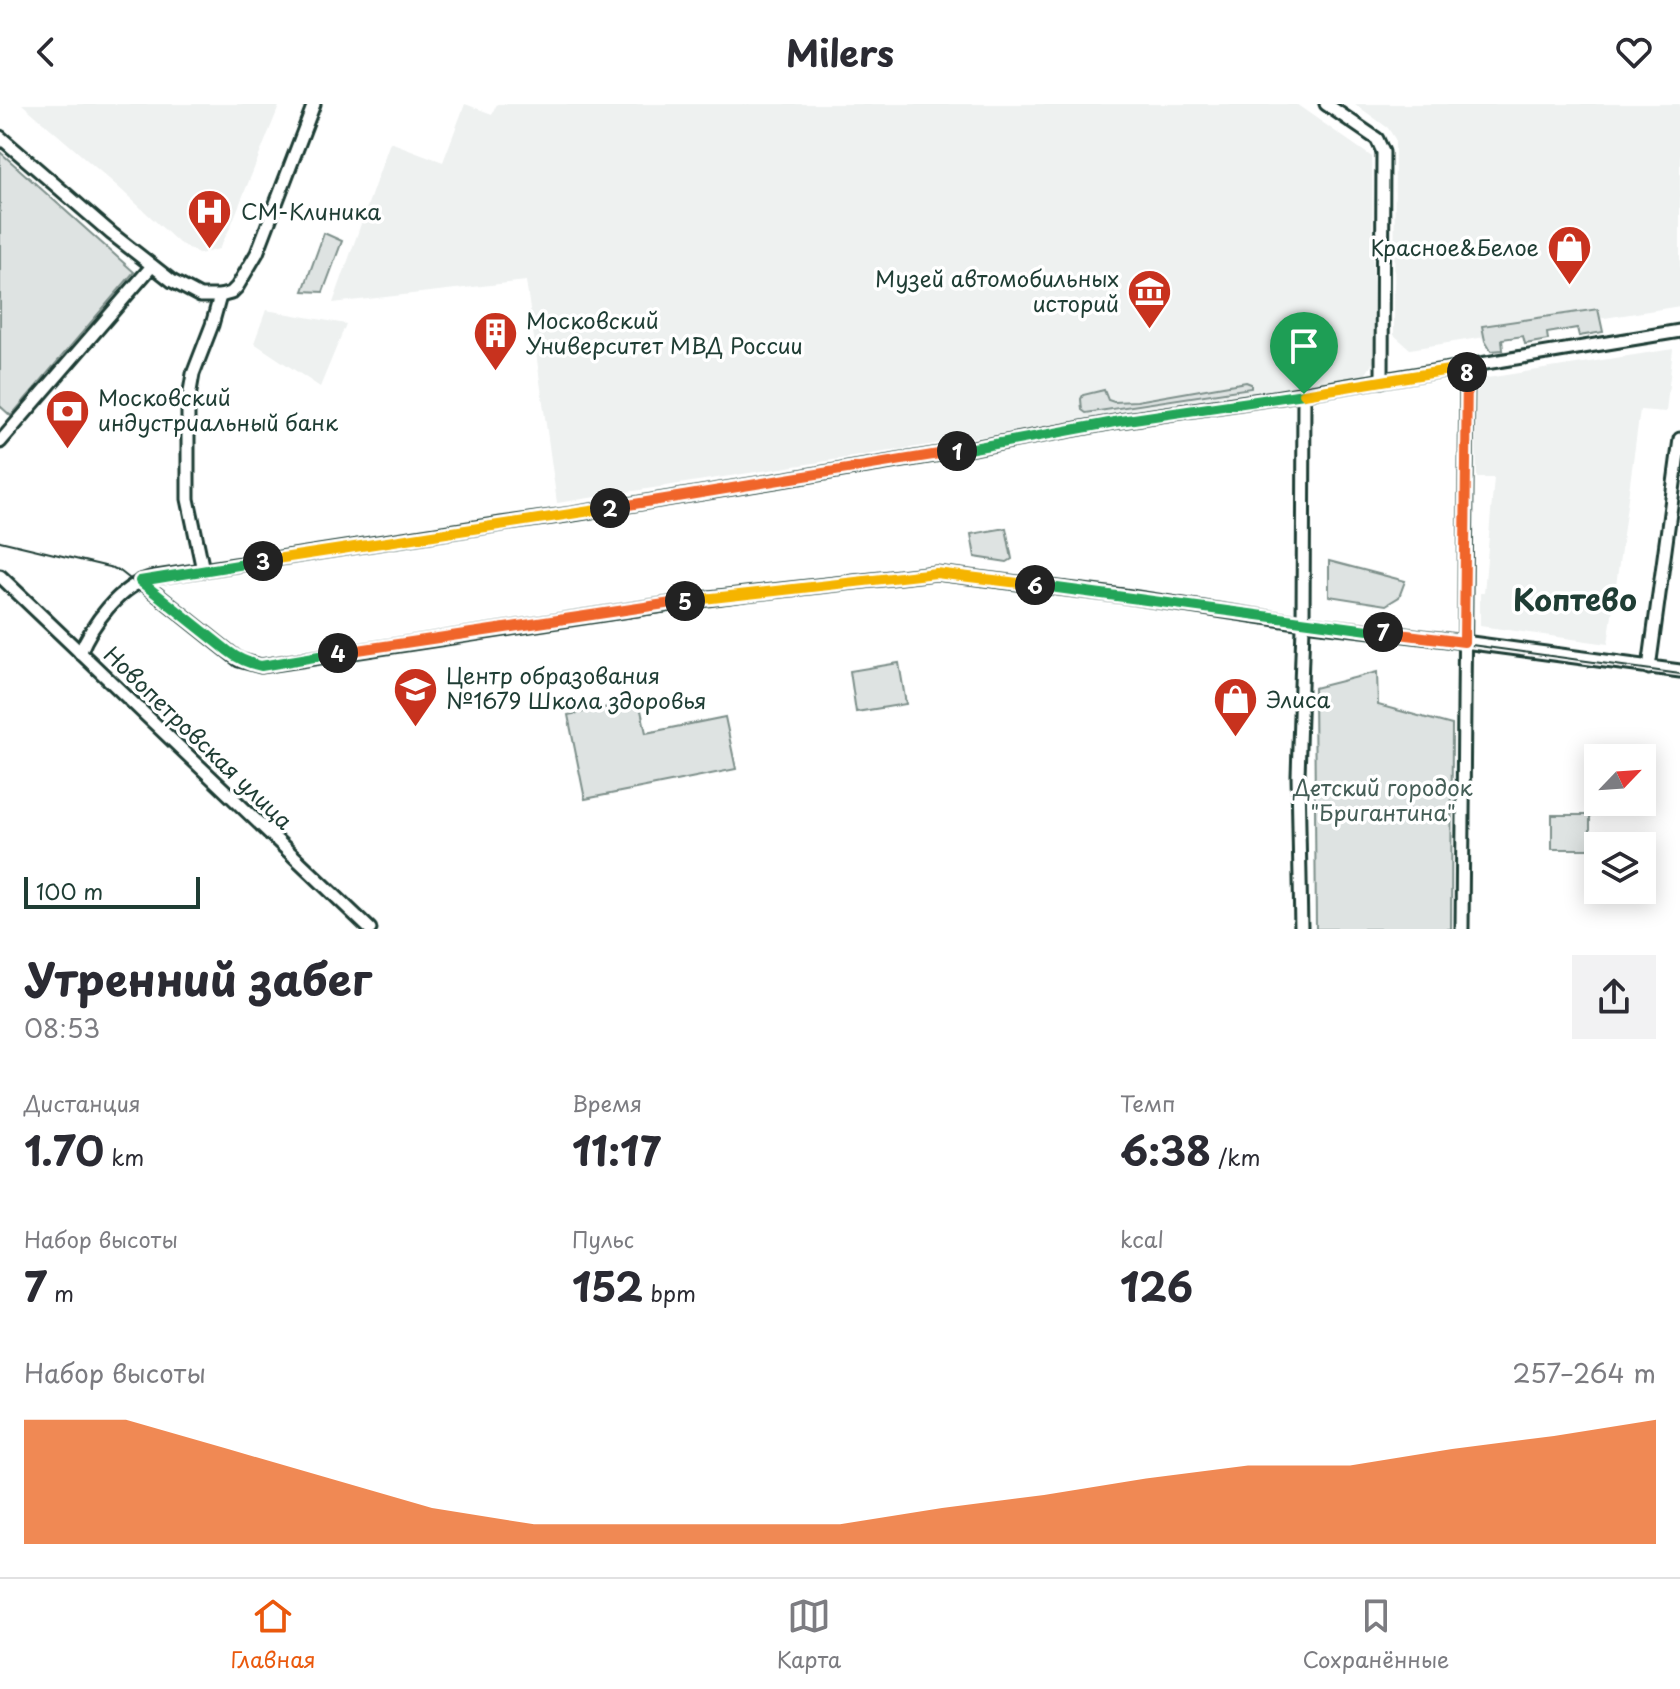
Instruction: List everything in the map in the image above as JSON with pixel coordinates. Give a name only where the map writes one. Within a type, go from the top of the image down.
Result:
[{"type":"street","points":[[0,137],[152,266],[186,290],[200,296],[220,296],[231,293],[237,287],[257,253],[314,104]]},
{"type":"street","points":[[1326,104],[1377,139],[1383,152],[1382,381]]},
{"type":"street","points":[[0,442],[152,266]]},
{"type":"street","points":[[203,570],[188,499],[188,403],[193,374],[220,296]]},
{"type":"street","points":[[80,653],[87,636],[116,600],[140,581],[573,514],[1120,421],[1304,394],[1680,331]]},
{"type":"street","points":[[1462,929],[1467,367]]},
{"type":"street","points":[[1301,929],[1298,776],[1303,623],[1304,394]]},
{"type":"street","points":[[1649,668],[1680,439]]},
{"type":"street","points":[[140,581],[239,660],[261,666],[709,598],[936,573],[1680,671]]},
{"type":"street","name":"Новопетровская улица","points":[[0,576],[370,929]]},
{"type":"shaded area","points":[[22,104],[280,104],[219,249],[200,254],[179,243]]},
{"type":"shaded area","points":[[465,104],[492,114],[497,104],[1296,104],[1372,157],[1374,361],[1364,377],[557,503],[526,281],[333,303],[390,142],[443,162]]},
{"type":"shaded area","points":[[1355,104],[1680,104],[1680,306],[1410,349],[1394,335],[1395,139],[1388,128]]},
{"type":"shaded area","points":[[266,310],[346,324],[320,387],[254,343]]},
{"type":"shaded area","points":[[1673,349],[1666,412],[1640,410],[1608,644],[1480,626],[1480,593],[1484,593],[1494,478],[1477,478],[1474,380]]},
{"type":"green space","points":[[0,152],[134,272],[11,416],[0,406]]},
{"type":"green space","points":[[324,233],[342,241],[323,292],[303,291]]},
{"type":"green space","points":[[1598,309],[1603,332],[1579,336],[1577,328],[1547,333],[1548,340],[1525,344],[1523,336],[1502,339],[1503,350],[1491,351],[1485,341],[1482,326]]},
{"type":"green space","points":[[1246,382],[1251,384],[1251,388],[1086,413],[1082,410],[1083,395],[1104,390],[1108,400],[1114,402],[1137,401]]},
{"type":"green space","points":[[1006,528],[1012,559],[1007,562],[975,557],[971,534]]},
{"type":"green space","points":[[1329,561],[1405,581],[1399,597],[1386,605],[1329,596]]},
{"type":"green space","points":[[899,663],[906,704],[856,712],[850,671]]},
{"type":"green space","name":"Детский городок \"Бригантина\"","points":[[1377,672],[1378,705],[1452,725],[1451,929],[1316,929],[1314,688]]},
{"type":"green space","points":[[639,701],[646,733],[725,717],[736,769],[585,799],[568,715]]},
{"type":"green space","points":[[1552,815],[1590,816],[1590,832],[1584,832],[1584,849],[1552,849]]},
{"type":"tram line","points":[[0,541],[120,571],[238,664],[261,669],[906,579],[952,578],[1117,597],[1303,626],[1457,643],[1680,674]]},
{"type":"place","name":"СМ-Клиника","points":[[210,251]]},
{"type":"place","name":"Красное&Белое","points":[[1570,287]]},
{"type":"place","name":"Музей автомобильных историй","points":[[1150,331]]},
{"type":"place","name":"Московский Университет МВД России","points":[[495,373]]},
{"type":"place","name":"Московский индустриальный банк","points":[[67,450]]},
{"type":"place","name":"Центр образования №1679 Школа здоровья","points":[[415,728]]},
{"type":"place","name":"Элиса","points":[[1235,739]]},
{"type":"district","name":"Коптево","points":[[1575,601]]},
{"type":"route","points":[[1467,367],[1464,642],[936,573],[709,598],[261,666],[239,660],[140,581],[573,514],[1120,421],[1304,394],[1467,367]]}]
